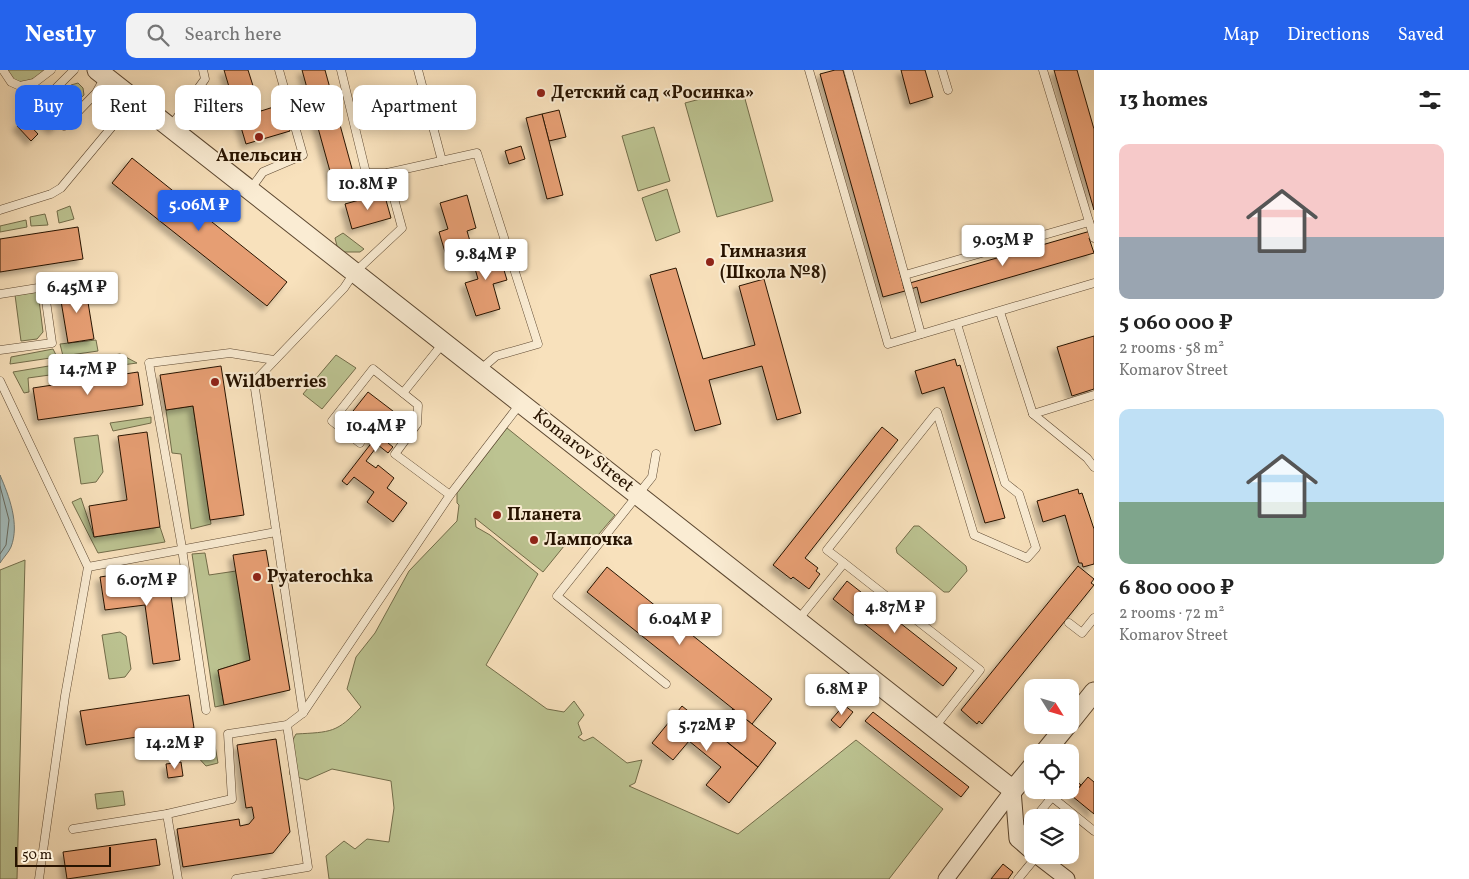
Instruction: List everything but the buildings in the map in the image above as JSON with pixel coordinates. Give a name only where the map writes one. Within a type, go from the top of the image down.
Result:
[{"type":"street","name":"Komarov Street","points":[[101,73],[116,85]]},
{"type":"street","name":"Komarov Street","points":[[165,123],[1014,790]]},
{"type":"street","points":[[1079,711],[1094,692]]},
{"type":"street","points":[[1052,744],[1060,734]]},
{"type":"street","points":[[946,879],[1024,777]]},
{"type":"street","points":[[1014,790],[1017,839],[1024,845]]},
{"type":"street","points":[[1048,864],[1067,879]]},
{"type":"lane","points":[[3,70],[12,82],[20,86],[34,83],[52,70]]},
{"type":"lane","points":[[74,70],[44,100],[44,109],[47,114],[58,124],[64,126],[96,93],[101,73]]},
{"type":"lane","points":[[170,127],[205,79],[203,70]]},
{"type":"lane","points":[[250,190],[263,172],[303,155],[279,70]]},
{"type":"lane","points":[[341,70],[366,173],[387,173],[477,153],[538,344],[496,356],[480,370]]},
{"type":"lane","points":[[418,70],[442,161]]},
{"type":"lane","points":[[809,70],[888,344],[1094,283]]},
{"type":"lane","points":[[848,70],[921,334]]},
{"type":"lane","points":[[942,70],[948,90]]},
{"type":"lane","points":[[1044,70],[1094,238]]},
{"type":"lane","points":[[0,210],[51,194],[61,188],[109,130]]},
{"type":"lane","points":[[303,713],[254,382],[344,288],[354,273],[402,228],[387,173]]},
{"type":"lane","points":[[905,275],[1089,222]]},
{"type":"lane","points":[[0,294],[44,287],[52,342],[0,350]]},
{"type":"lane","points":[[1000,312],[1034,414],[1087,458],[1094,467]]},
{"type":"lane","points":[[934,728],[980,670],[827,550],[937,412],[974,535],[1027,558],[1036,548],[1019,494],[1005,483],[957,324]]},
{"type":"lane","points":[[404,393],[444,342]]},
{"type":"lane","points":[[206,710],[182,548],[149,363],[230,353],[274,360]]},
{"type":"lane","points":[[360,442],[332,421],[373,369],[418,405],[417,424],[396,454],[450,495]]},
{"type":"lane","points":[[0,381],[88,567],[65,696],[39,879]]},
{"type":"lane","points":[[1034,414],[1094,395]]},
{"type":"lane","points":[[73,829],[167,814],[232,799],[228,734],[287,725],[303,713],[450,495],[521,402]]},
{"type":"lane","points":[[656,454],[652,477],[557,596],[666,684]]},
{"type":"lane","points":[[88,567],[276,532]]},
{"type":"lane","points":[[798,620],[844,563]]},
{"type":"lane","points":[[1068,623],[1082,633],[1094,618]]},
{"type":"lane","points":[[236,879],[308,866],[287,725]]},
{"type":"lane","points":[[1042,809],[1052,797],[1067,809]]},
{"type":"lane","points":[[167,814],[178,879]]},
{"type":"lane","points":[[1079,819],[1094,831]]},
{"type":"lane","points":[[1017,839],[1024,830]]},
{"type":"lane","points":[[1018,879],[1028,864]]},
{"type":"green space","points":[[6,70],[46,70],[32,79],[24,82],[15,82]]},
{"type":"green space","points":[[742,88],[773,201],[717,217],[685,103]]},
{"type":"green space","points":[[654,127],[670,181],[638,191],[622,136]]},
{"type":"green space","points":[[667,189],[680,232],[656,241],[642,198]]},
{"type":"green space","points":[[70,206],[74,219],[59,223],[57,211]]},
{"type":"green space","points":[[45,214],[48,225],[31,226],[30,217]]},
{"type":"green space","points":[[26,220],[27,227],[0,232],[0,226]]},
{"type":"green space","points":[[343,233],[364,249],[360,252],[344,252],[337,246],[335,238]]},
{"type":"green space","points":[[38,292],[43,332],[37,339],[21,341],[15,295]]},
{"type":"green space","points":[[96,340],[98,351],[63,356],[60,344]]},
{"type":"green space","points":[[53,349],[57,357],[10,364],[11,357]]},
{"type":"green space","points":[[120,354],[137,363],[28,378],[29,392],[24,393],[13,372]]},
{"type":"green space","points":[[336,355],[356,368],[322,409],[303,394]]},
{"type":"green space","points":[[193,406],[211,524],[191,529],[181,454],[172,453],[166,410]]},
{"type":"green space","points":[[151,417],[151,423],[113,431],[110,423]]},
{"type":"green space","points":[[507,428],[615,515],[588,547],[573,535],[543,572],[475,518],[476,527],[490,535],[538,574],[486,665],[547,709],[564,712],[574,701],[584,715],[578,723],[582,734],[578,737],[584,741],[593,737],[627,763],[642,760],[635,783],[629,786],[738,834],[856,740],[943,809],[889,879],[329,879],[326,856],[344,841],[355,849],[367,839],[389,842],[394,808],[391,781],[332,769],[307,780],[290,775],[288,749],[296,734],[333,730],[346,722],[361,707],[347,689],[356,657],[375,633],[409,571],[457,521],[459,505],[457,503],[457,493]]},
{"type":"green space","points":[[98,435],[103,472],[96,482],[81,484],[74,438]]},
{"type":"green space","points":[[81,498],[94,537],[160,527],[165,542],[98,553],[72,502]]},
{"type":"green space","points":[[914,526],[919,526],[966,566],[967,571],[949,592],[944,592],[897,553],[896,548]]},
{"type":"green space","points":[[205,553],[209,575],[236,571],[250,660],[218,670],[224,705],[215,707],[192,554]]},
{"type":"green space","points":[[25,560],[17,879],[0,879],[0,570]]},
{"type":"green space","points":[[120,632],[126,636],[131,669],[125,677],[109,679],[102,635]]},
{"type":"green space","points":[[213,734],[218,763],[206,766],[183,741]]},
{"type":"green space","points":[[123,791],[125,805],[97,809],[95,794]]},
{"type":"water","points":[[0,475],[10,501],[14,529],[11,547],[0,563]]},
{"type":"place","name":"Детский сад «Росинка»","points":[[541,93]]},
{"type":"place","name":"Апельсин","points":[[259,137]]},
{"type":"place","name":"Гимназия (Школа №8)","points":[[710,262]]},
{"type":"place","name":"Wildberries","points":[[215,382]]},
{"type":"place","name":"Планета","points":[[497,515]]},
{"type":"place","name":"Лампочка","points":[[534,540]]},
{"type":"place","name":"Pyaterochka","points":[[257,577]]}]
